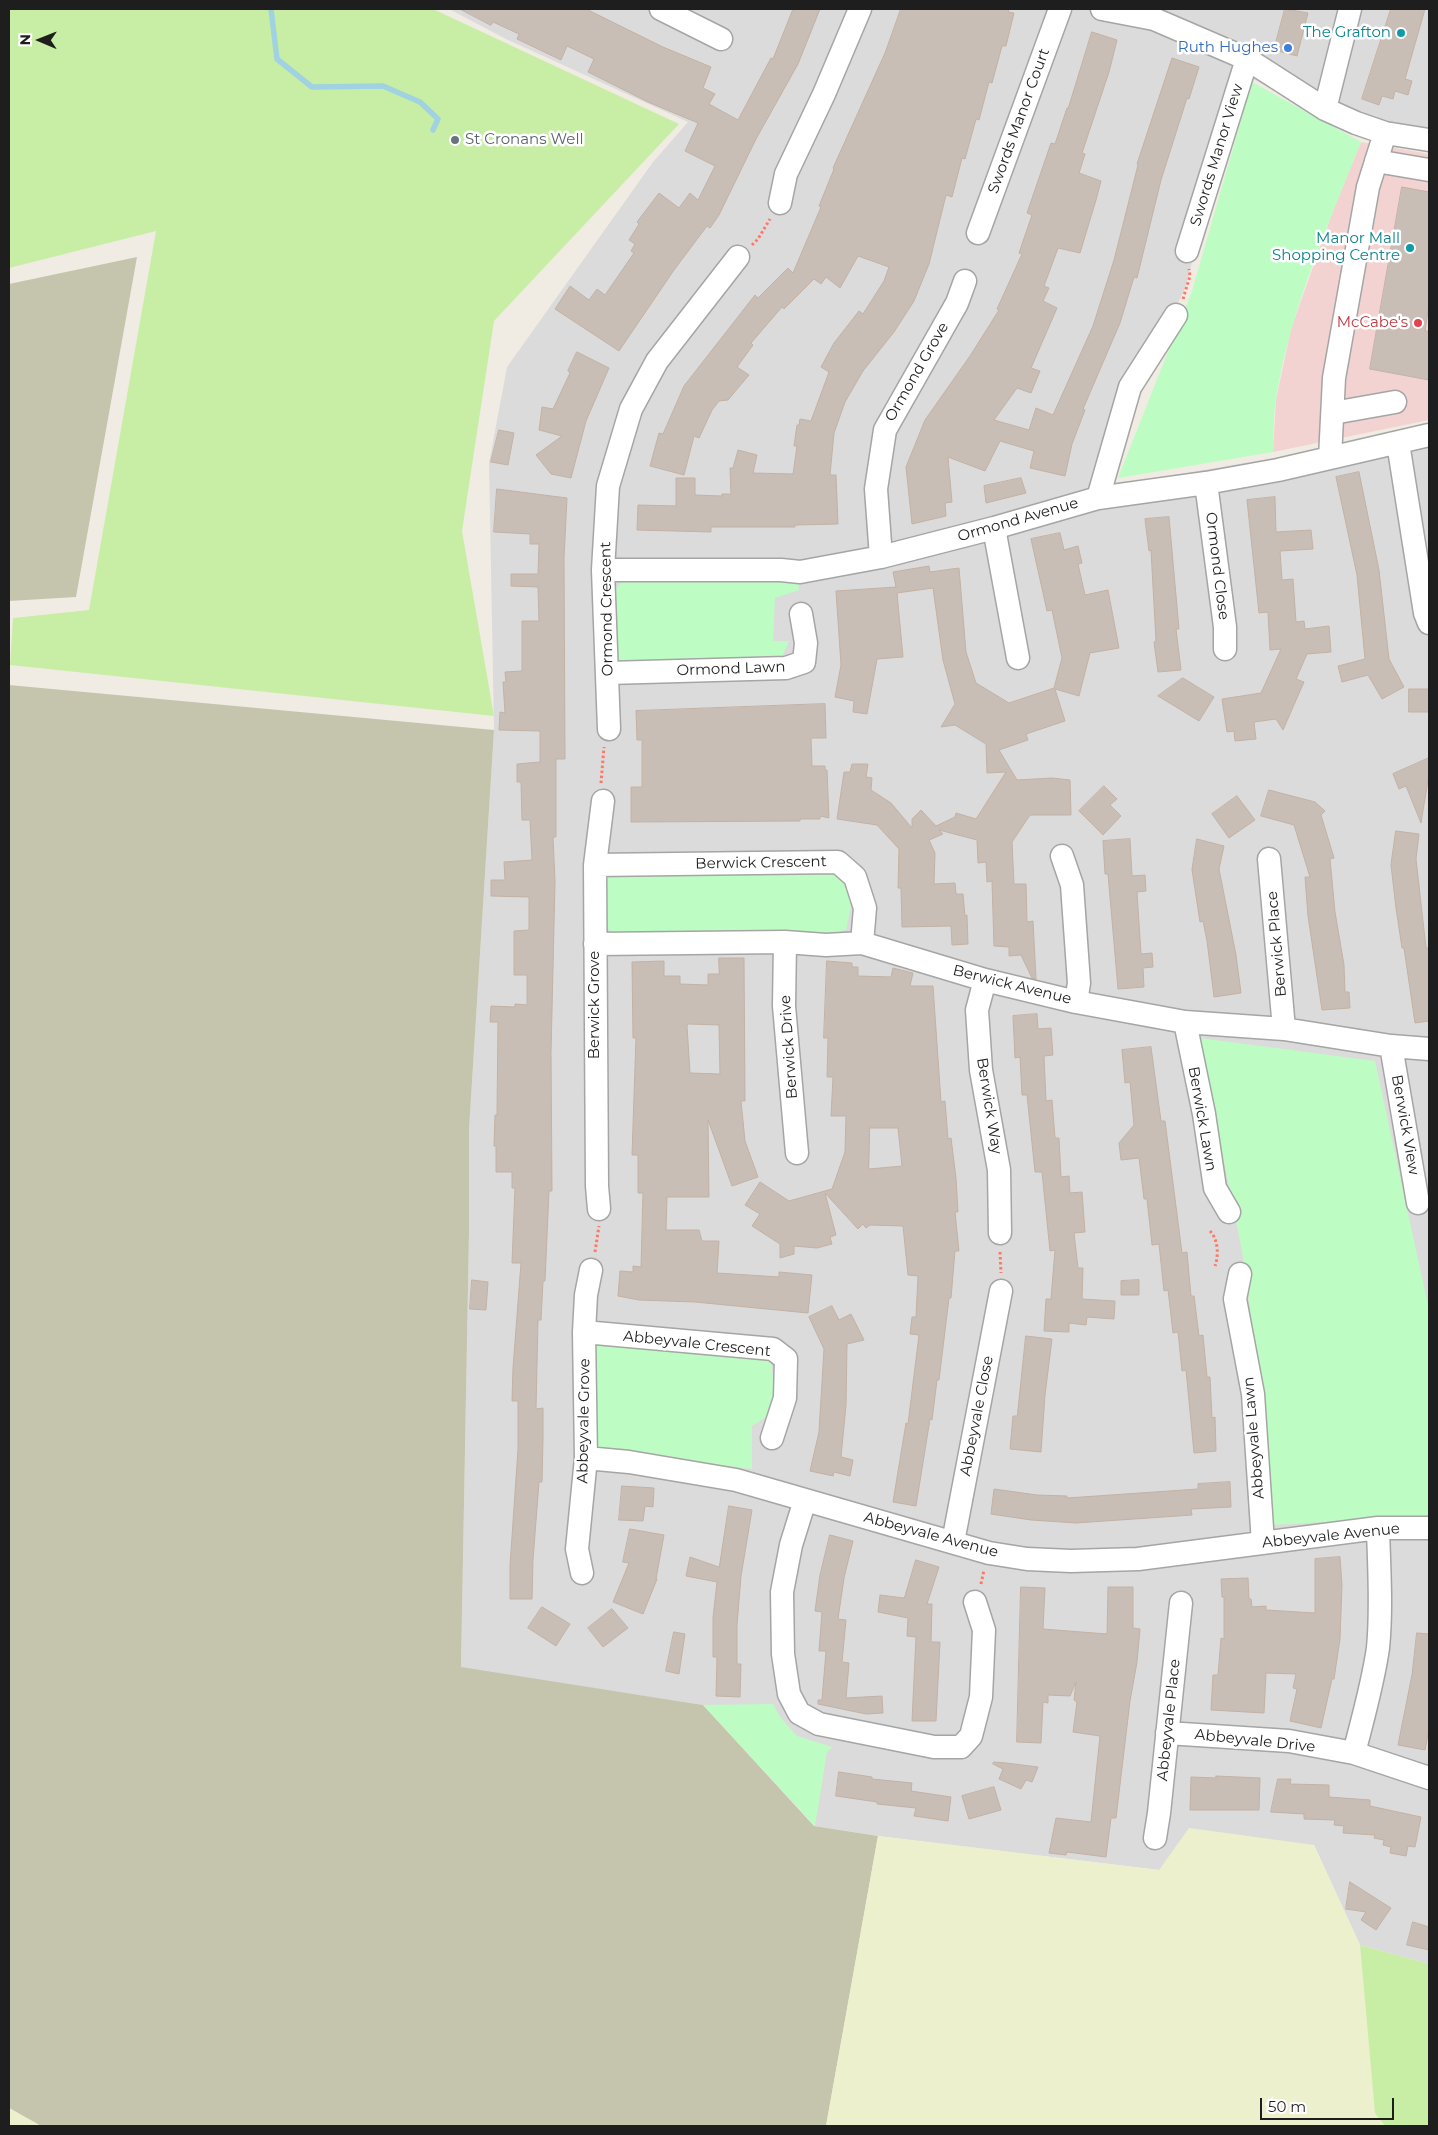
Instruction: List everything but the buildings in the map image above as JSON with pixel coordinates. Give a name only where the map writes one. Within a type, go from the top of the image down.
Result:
[{"type":"street","points":[[660,9],[720,39]]},
{"type":"street","points":[[780,203],[786,174],[824,94],[860,9]]},
{"type":"street","name":"Swords Manor Court","points":[[978,233],[1060,9]]},
{"type":"street","points":[[1102,9],[1156,14],[1247,59],[1324,109],[1385,133],[1429,140]]},
{"type":"street","points":[[1324,109],[1350,9]]},
{"type":"street","name":"Swords Manor View","points":[[1187,251],[1247,59]]},
{"type":"street","points":[[1330,458],[1334,378],[1339,348],[1368,187],[1385,133]]},
{"type":"street","points":[[1376,161],[1429,170]]},
{"type":"street","name":"Ormond Crescent","points":[[609,729],[603,570],[608,486],[631,408],[657,361],[738,257]]},
{"type":"street","name":"Ormond Grove","points":[[881,557],[876,489],[885,430],[957,303],[964,281]]},
{"type":"street","points":[[1098,498],[1130,387],[1176,315]]},
{"type":"street","points":[[1333,413],[1395,402]]},
{"type":"street","name":"Ormond Avenue","points":[[603,570],[781,570],[800,572],[881,557],[994,528],[1098,498],[1206,483],[1330,458],[1429,435]]},
{"type":"street","points":[[1398,443],[1425,613],[1429,623]]},
{"type":"street","name":"Ormond Close","points":[[1206,483],[1225,627],[1224,649]]},
{"type":"street","points":[[994,528],[1018,658]]},
{"type":"street","name":"Ormond Lawn","points":[[608,672],[786,668],[804,662],[806,644],[801,614]]},
{"type":"street","name":"Berwick Grove","points":[[599,1209],[596,1186],[595,865],[603,801]]},
{"type":"street","points":[[1062,856],[1072,885],[1079,983],[1076,1002]]},
{"type":"street","name":"Berwick Place","points":[[1269,859],[1284,1029]]},
{"type":"street","name":"Berwick Crescent","points":[[595,865],[838,862],[855,878],[865,908],[862,943]]},
{"type":"street","name":"Berwick Avenue","points":[[595,944],[785,942],[826,945],[862,943],[985,980],[1076,1002],[1185,1022],[1284,1029],[1391,1046],[1429,1049]]},
{"type":"street","name":"Berwick Drive","points":[[785,942],[784,1006],[797,1153]]},
{"type":"street","name":"Berwick Way","points":[[985,980],[977,1010],[980,1060],[999,1170],[1000,1233]]},
{"type":"street","name":"Berwick Lawn","points":[[1185,1022],[1204,1114],[1215,1188],[1229,1212]]},
{"type":"street","name":"Berwick View","points":[[1391,1046],[1418,1203]]},
{"type":"street","name":"Abbeyvale Grove","points":[[582,1573],[577,1549],[586,1458],[584,1332],[586,1295],[591,1270]]},
{"type":"street","name":"Abbeyvale Lawn","points":[[1240,1274],[1235,1299],[1253,1394],[1263,1543]]},
{"type":"street","name":"Abbeyvale Close","points":[[953,1542],[1000,1291]]},
{"type":"street","name":"Abbeyvale Crescent","points":[[584,1332],[773,1349],[786,1359],[785,1398],[772,1438]]},
{"type":"street","name":"Abbeyvale Avenue","points":[[586,1458],[629,1462],[736,1480],[988,1553],[1027,1558],[1101,1561],[1138,1559],[1378,1528],[1429,1528]]},
{"type":"street","points":[[805,1500],[790,1545],[782,1592],[783,1654],[789,1694],[799,1713],[819,1724],[934,1747],[961,1747],[971,1736],[981,1697],[984,1630],[976,1602]]},
{"type":"street","points":[[1354,1753],[1374,1676],[1378,1646],[1380,1608],[1378,1528]]},
{"type":"street","name":"Abbeyvale Place","points":[[1155,1838],[1160,1813],[1181,1603]]},
{"type":"street","name":"Abbeyvale Drive","points":[[1167,1733],[1289,1741],[1354,1753],[1429,1778]]},
{"type":"path","points":[[738,257],[758,239],[780,203]]},
{"type":"path","points":[[1176,315],[1190,276],[1187,251]]},
{"type":"path","points":[[603,801],[601,777],[603,752],[609,729]]},
{"type":"path","points":[[591,1270],[599,1230],[599,1209]]},
{"type":"path","points":[[1210,1231],[1214,1234],[1219,1257],[1215,1266]]},
{"type":"path","points":[[1000,1233],[1000,1291]]},
{"type":"path","points":[[976,1602],[988,1553]]},
{"type":"shaded area","points":[[449,9],[1429,9],[1429,147],[1362,135],[1245,75],[1184,291],[1148,362],[1110,486],[1274,458],[1429,428],[1429,1964],[1360,1945],[1314,1845],[1159,1870],[878,1836],[815,1826],[703,1705],[461,1668],[469,1234],[469,1130],[494,730],[489,463],[507,367],[653,162],[688,122],[506,39]]},
{"type":"shaded area","name":"Manor Mall Shopping Centre","points":[[1361,142],[1429,154],[1429,420],[1273,452],[1276,400],[1291,329],[1334,208]]},
{"type":"shaded area","points":[[137,257],[76,597],[9,601],[9,284]]},
{"type":"shaded area","points":[[9,685],[494,730],[469,1130],[469,1234],[461,1667],[703,1705],[814,1826],[878,1836],[826,2126],[41,2126],[9,2108]]},
{"type":"shaded area","points":[[1189,1828],[1314,1845],[1360,1945],[1375,2113],[1385,2126],[826,2126],[878,1836],[1159,1870]]},
{"type":"shaded area","points":[[9,2108],[41,2126],[9,2126]]},
{"type":"green space","points":[[9,9],[433,9],[679,124],[494,321],[462,531],[494,716],[10,665],[13,618],[89,610],[156,231],[9,268]]},
{"type":"green space","points":[[1252,82],[1361,142],[1323,236],[1300,300],[1282,366],[1276,399],[1273,452],[1118,478],[1192,291]]},
{"type":"green space","points":[[798,576],[799,590],[775,598],[773,641],[789,641],[781,659],[629,665],[613,660],[610,597],[622,581]]},
{"type":"green space","points":[[834,870],[847,882],[852,901],[846,930],[826,934],[613,932],[603,926],[602,884],[608,875]]},
{"type":"green space","points":[[1199,1038],[1375,1061],[1429,1310],[1429,1516],[1273,1525],[1263,1403],[1242,1251]]},
{"type":"green space","points":[[604,1343],[770,1350],[776,1411],[752,1426],[752,1469],[595,1449],[594,1347]]},
{"type":"green space","points":[[773,1704],[780,1717],[797,1736],[832,1747],[827,1752],[815,1826],[703,1705]]},
{"type":"green space","points":[[1360,1945],[1429,1964],[1429,2126],[1385,2126],[1375,2113]]},
{"type":"waterway","points":[[271,9],[277,59],[312,87],[383,86],[420,102],[438,119],[433,130]]},
{"type":"place","name":"The Grafton","points":[[1401,33]]},
{"type":"place","name":"Ruth Hughes","points":[[1288,48]]},
{"type":"place","name":"St Cronans Well","points":[[455,140]]},
{"type":"place","name":"Manor Mall Shopping Centre","points":[[1410,248]]},
{"type":"place","name":"McCabe's","points":[[1418,323]]}]
